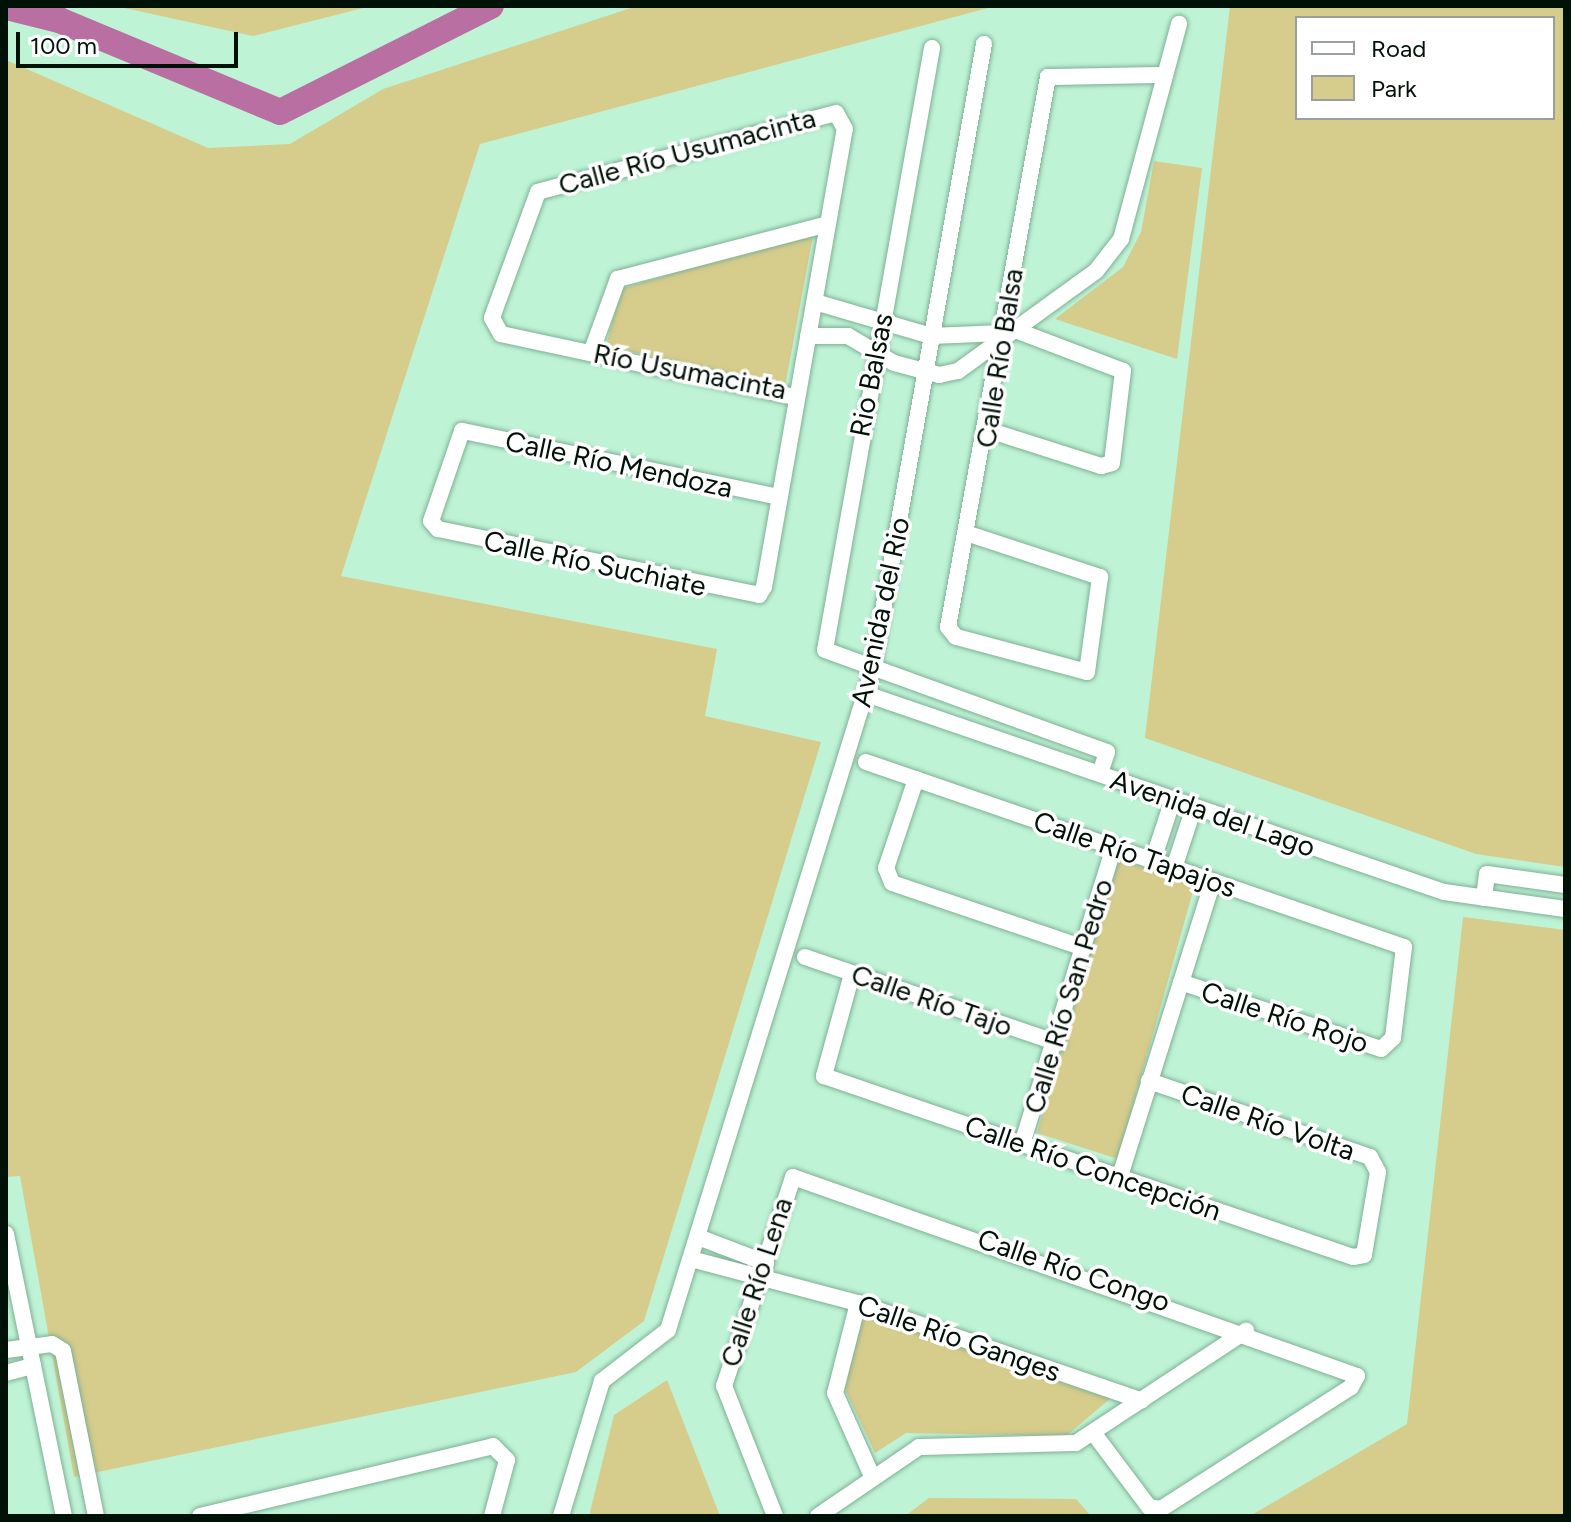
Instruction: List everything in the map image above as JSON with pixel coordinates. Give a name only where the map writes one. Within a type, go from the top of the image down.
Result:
[{"type":"street","points":[[808,336],[832,332],[924,376],[958,371],[1008,331],[1096,271],[1121,239],[1179,24]]},
{"type":"street","name":"Avenida del Rio","points":[[561,1516],[602,1381],[668,1330],[866,694],[984,44]]},
{"type":"street","name":"Rio Balsas","points":[[872,672],[832,658],[824,642],[874,351],[932,48]]},
{"type":"street","name":"Calle Río Balsa","points":[[969,534],[1096,574],[1088,670],[1081,674],[952,634],[969,534],[988,430],[1008,331],[1047,81],[1053,72],[1163,75]]},
{"type":"street","name":"Calle Río Usumacinta","points":[[538,192],[836,113]]},
{"type":"street","name":"Río Usumacinta","points":[[538,192],[493,324],[501,334],[796,397],[845,129],[836,113]]},
{"type":"street","points":[[591,353],[608,294],[622,277],[827,224]]},
{"type":"street","points":[[815,302],[865,311],[881,323],[931,336],[1008,331],[1123,371],[1110,466],[988,430]]},
{"type":"street","points":[[779,497],[796,397]]},
{"type":"street","name":"Calle Río Mendoza","points":[[432,525],[459,432],[779,497]]},
{"type":"street","name":"Calle Río Suchiate","points":[[432,525],[759,595],[779,497]]},
{"type":"street","name":"Avenida del Lago","points":[[872,672],[1107,752],[1100,774]]},
{"type":"street","name":"Avenida del Lago","points":[[866,694],[1444,892],[1565,909]]},
{"type":"street","name":"Calle Río Tapajos","points":[[866,762],[1404,947],[1389,1045]]},
{"type":"street","points":[[916,779],[886,868],[899,887],[1084,948]]},
{"type":"street","points":[[1153,860],[1173,799]]},
{"type":"street","points":[[1174,868],[1194,807]]},
{"type":"street","name":"Calle Río San Pedro","points":[[1022,1144],[1056,1043],[1114,847]]},
{"type":"street","points":[[1484,898],[1487,874],[1565,885]]},
{"type":"street","points":[[1120,1176],[1213,881]]},
{"type":"street","name":"Calle Río Tajo","points":[[805,957],[1056,1043]]},
{"type":"street","name":"Calle Río Concepción","points":[[852,974],[821,1074],[1353,1257],[1364,1255]]},
{"type":"street","name":"Calle Río Rojo","points":[[1181,982],[1371,1048],[1389,1045]]},
{"type":"street","name":"Calle Río Volta","points":[[1149,1081],[1364,1153],[1378,1172],[1364,1255]]},
{"type":"street","name":"Calle Río Congo","points":[[789,1183],[806,1177],[1246,1331],[1357,1376],[1301,1420],[1156,1509],[1095,1435]]},
{"type":"street","name":"Calle Río Lena","points":[[775,1516],[724,1386],[762,1256],[789,1183]]},
{"type":"street","points":[[6,1234],[63,1508],[92,1495]]},
{"type":"street","points":[[698,1237],[762,1256],[776,1278]]},
{"type":"street","name":"Calle Río Ganges","points":[[691,1259],[755,1278],[776,1278],[858,1303],[1142,1401]]},
{"type":"street","points":[[858,1303],[835,1393],[872,1476]]},
{"type":"street","points":[[818,1516],[872,1476],[919,1447],[1051,1448],[1095,1435],[1246,1331]]},
{"type":"street","points":[[6,1350],[52,1344],[63,1351],[96,1516]]},
{"type":"street","points":[[6,1373],[33,1366]]},
{"type":"street","points":[[200,1516],[493,1446],[507,1460],[492,1516]]},
{"type":"green space","points":[[115,6],[371,6],[253,36]]},
{"type":"green space","points":[[637,6],[1082,6],[988,8],[480,144],[341,576],[717,649],[705,716],[821,742],[644,1321],[576,1372],[74,1477],[20,1176],[6,1177],[6,60],[208,148],[290,144],[383,89]]},
{"type":"green space","points":[[1230,6],[1565,6],[1565,867],[1476,854],[1145,738]]},
{"type":"green space","points":[[1154,161],[1202,168],[1177,359],[1055,319],[1123,267],[1141,232]]},
{"type":"green space","points":[[814,231],[785,386],[606,346],[621,289]]},
{"type":"green space","points":[[1118,859],[1195,884],[1118,1159],[1037,1133]]},
{"type":"green space","points":[[1463,917],[1565,930],[1565,1516],[1250,1516],[1407,1424]]},
{"type":"green space","points":[[863,1313],[1111,1398],[1066,1436],[906,1433],[875,1453],[842,1383]]},
{"type":"green space","points":[[667,1380],[720,1516],[589,1516],[614,1415]]},
{"type":"green space","points":[[929,1498],[1076,1499],[1091,1516],[905,1516]]},
{"type":"waterway","points":[[6,7],[59,20],[280,112],[491,6]]}]
